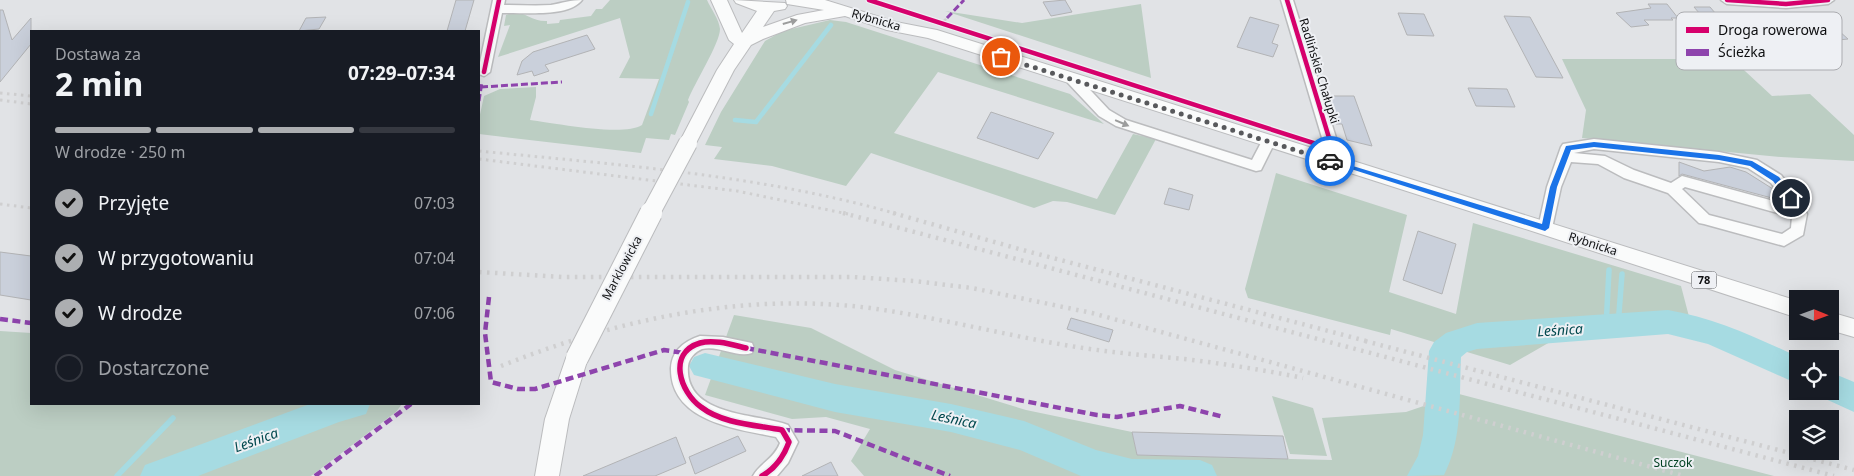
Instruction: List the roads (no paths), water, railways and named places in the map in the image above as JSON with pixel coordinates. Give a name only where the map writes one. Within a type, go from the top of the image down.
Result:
[{"type":"main road","points":[[719,0],[741,41],[771,28],[856,7]]},
{"type":"main road","name":"Rybnicka","points":[[836,0],[856,7],[892,26],[931,34],[1789,307]]},
{"type":"main road","name":"Rybnicka","points":[[794,1],[856,7]]},
{"type":"main road","name":"78","points":[[747,2],[770,6],[794,1]]},
{"type":"main road","name":"Marklowicka","points":[[741,41],[747,2]]},
{"type":"main road","name":"Marklowicka","points":[[547,476],[553,434],[566,389],[586,338],[741,41],[770,6]]},
{"type":"main road","points":[[1839,323],[1854,328]]},
{"type":"street","points":[[484,72],[498,4],[568,6],[576,0]]},
{"type":"street","name":"Radlińskie Chałupki","points":[[1288,0],[1330,141],[1324,160]]},
{"type":"street","points":[[1726,0],[1786,4],[1828,0]]},
{"type":"street","points":[[1073,80],[1104,113],[1120,123],[1138,129],[1256,166],[1268,142]]},
{"type":"street","points":[[1545,228],[1554,187],[1568,147],[1594,144],[1719,158],[1752,164],[1776,179],[1791,198],[1800,214],[1798,230],[1784,240],[1704,219],[1673,189],[1629,174],[1600,159],[1566,157]]},
{"type":"street","points":[[1673,189],[1682,181],[1800,214]]},
{"type":"street","points":[[746,348],[703,342],[688,348],[679,361],[679,377],[689,396],[700,407],[724,419],[782,430],[789,442],[786,453],[762,476]]},
{"type":"waterway","points":[[651,114],[688,2]]},
{"type":"waterway","points":[[735,120],[756,122],[831,25]]},
{"type":"waterway","points":[[1606,327],[1609,270]]},
{"type":"waterway","points":[[1618,326],[1622,274]]},
{"type":"waterway","name":"Leśnica","points":[[1424,476],[1432,464],[1438,448],[1443,407],[1445,351],[1457,342],[1477,336],[1668,322],[1719,335],[1789,367]]},
{"type":"waterway","name":"Leśnica","points":[[705,366],[835,398],[951,418],[1024,436],[1093,465],[1132,475],[1200,476]]},
{"type":"waterway","name":"Leśnica","points":[[1839,390],[1854,398]]},
{"type":"waterway","name":"Leśnica","points":[[157,476],[337,408],[350,405]]},
{"type":"waterway","points":[[117,476],[173,418]]},
{"type":"railway","points":[[0,93],[30,96]]},
{"type":"railway","points":[[0,100],[30,104]]},
{"type":"railway","points":[[480,151],[690,173],[794,190],[897,214]]},
{"type":"railway","points":[[480,159],[737,191],[848,214]]},
{"type":"railway","points":[[0,204],[30,208]]},
{"type":"railway","points":[[843,213],[1834,476]]},
{"type":"railway","points":[[893,213],[1019,249],[1370,342]]},
{"type":"railway","points":[[480,272],[563,277],[853,277],[914,281],[972,288],[1092,313],[1684,476]]},
{"type":"railway","points":[[501,366],[545,349],[590,335],[682,313],[728,307],[822,304],[897,312],[1083,348],[1200,361],[1303,378]]},
{"type":"railway","points":[[1365,341],[1854,470]]},
{"type":"park label","name":"Suczok","points":[[1673,463]]}]
